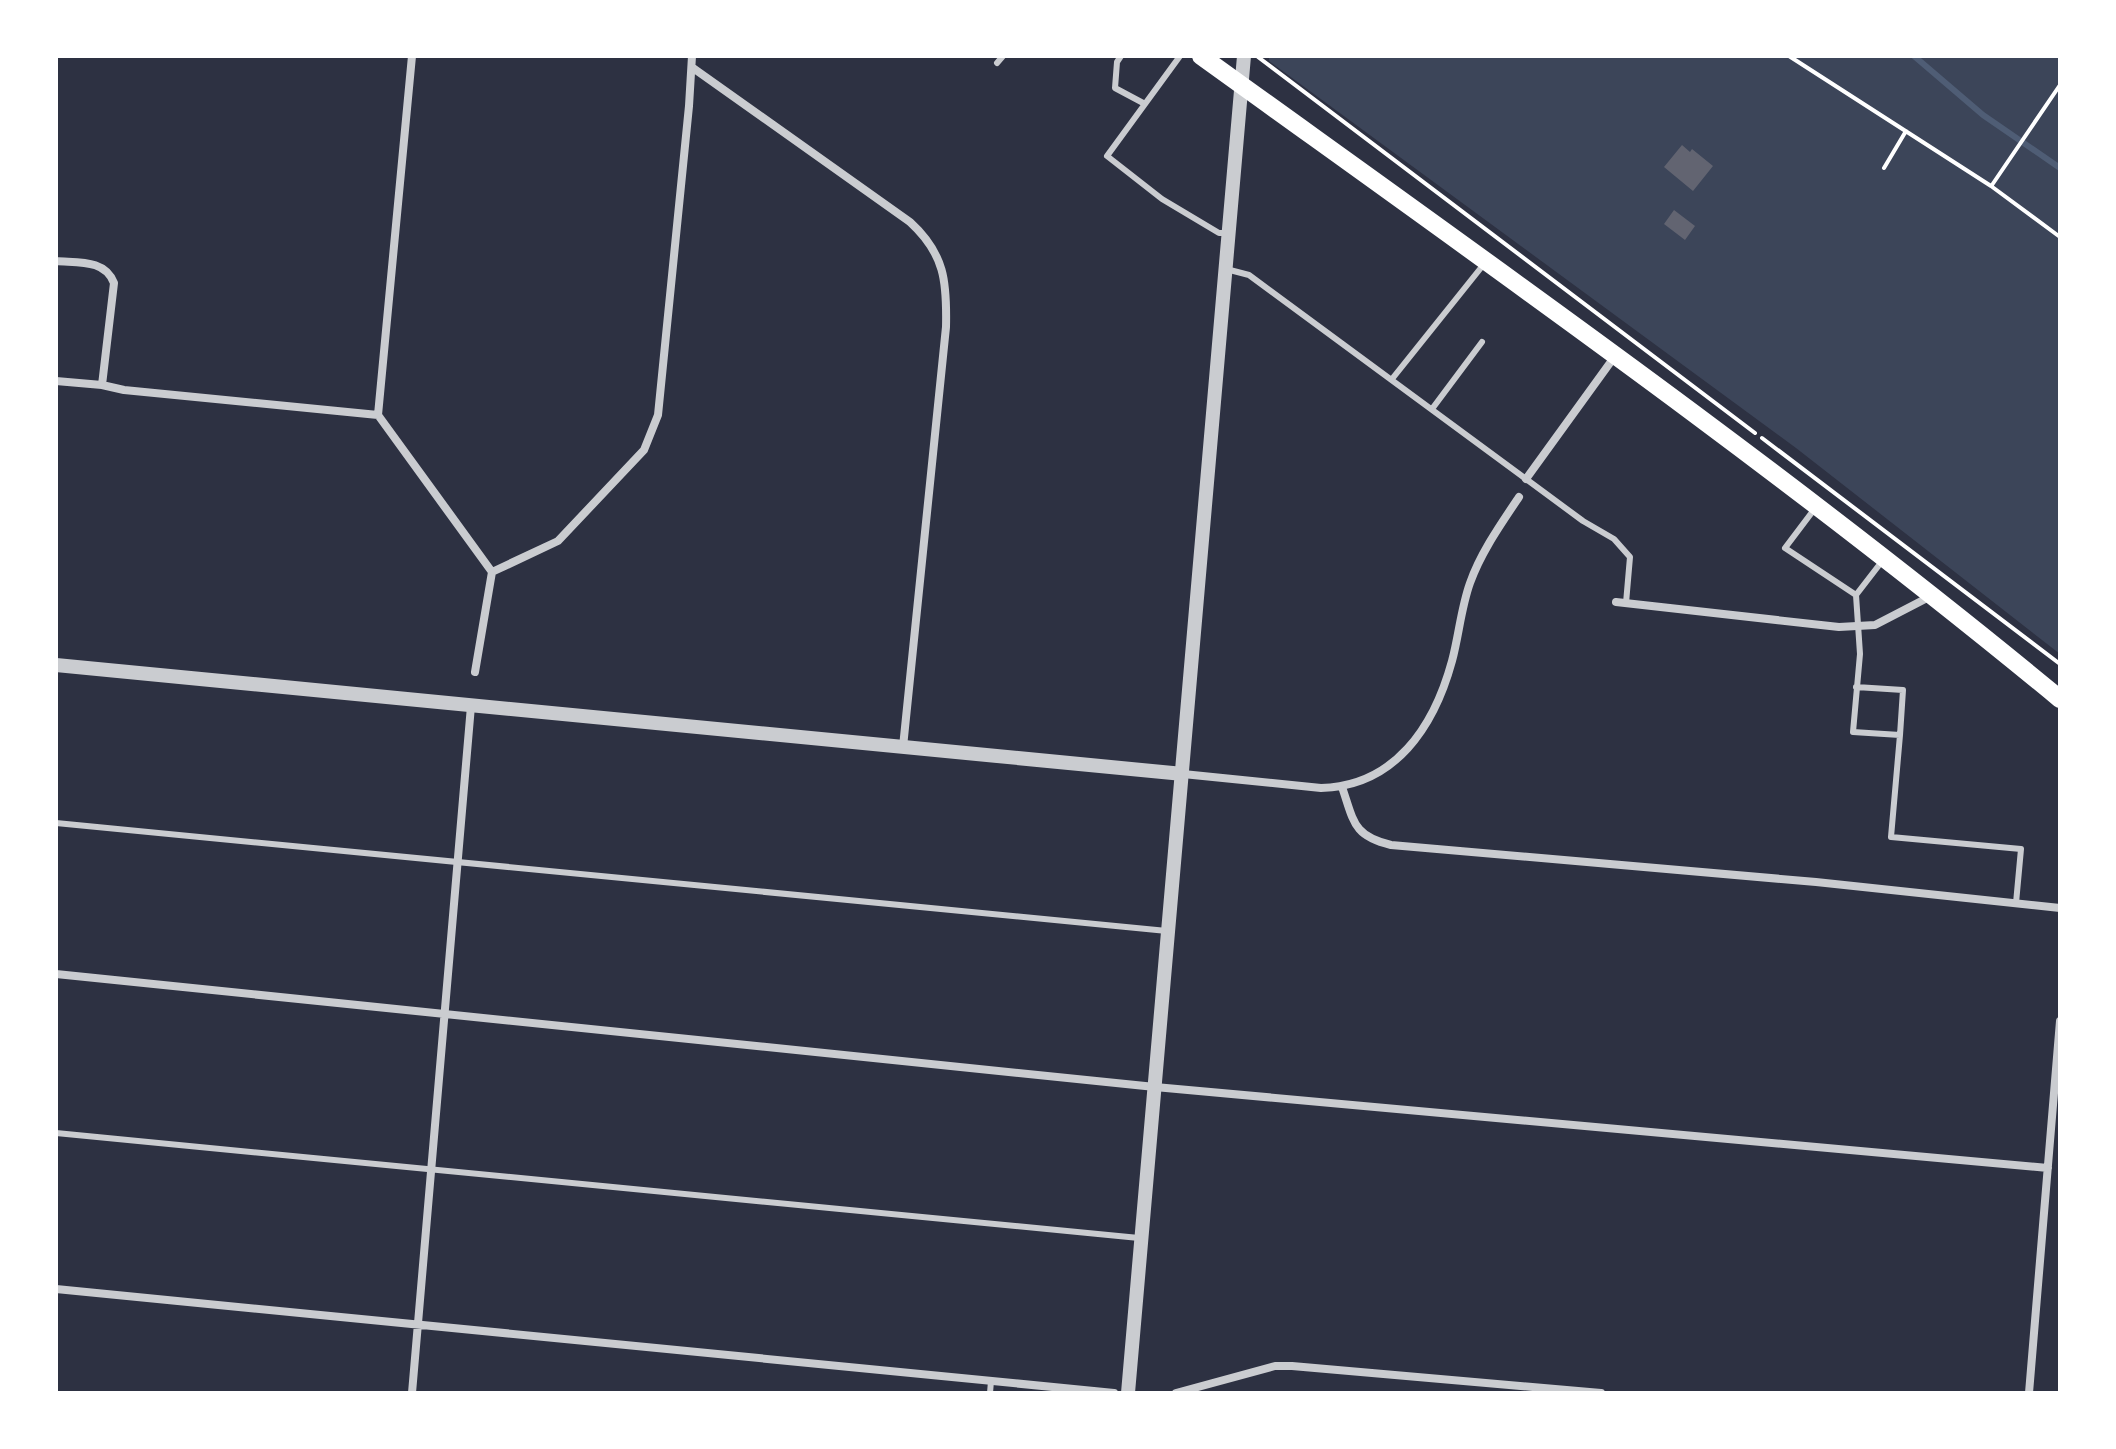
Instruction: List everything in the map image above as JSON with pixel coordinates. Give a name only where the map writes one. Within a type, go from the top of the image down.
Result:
[{"type":"main road","points":[[1201,56],[1615,355],[1817,506],[1933,594],[2060,699]]},
{"type":"street","points":[[412,56],[378,415],[492,572],[475,672]]},
{"type":"street","points":[[492,572],[558,541],[644,450],[654,427],[658,415],[692,56]]},
{"type":"street","points":[[1128,1393],[1244,56]]},
{"type":"street","points":[[693,68],[910,222],[925,236],[937,254],[946,288],[946,327],[903,747]]},
{"type":"street","points":[[56,261],[101,266],[110,272],[114,283],[102,385]]},
{"type":"street","points":[[1526,479],[1615,355]]},
{"type":"street","points":[[56,381],[378,415]]},
{"type":"street","points":[[56,665],[1321,788],[1342,787],[1377,775],[1391,766],[1416,737],[1430,714],[1452,662],[1470,583],[1489,542],[1519,497]]},
{"type":"street","points":[[1616,602],[1839,627],[1875,625],[1933,594]]},
{"type":"street","points":[[412,1393],[471,706]]},
{"type":"street","points":[[1342,787],[1360,832],[1374,841],[1391,845],[1816,882],[2060,908]]},
{"type":"street","points":[[56,974],[1155,1087],[2048,1168]]},
{"type":"street","points":[[2029,1393],[2060,1021]]},
{"type":"street","points":[[56,1289],[1114,1393]]},
{"type":"street","points":[[1176,1393],[1275,1366],[1292,1366],[1601,1393]]},
{"type":"lane","points":[[997,63],[1003,56]]},
{"type":"lane","points":[[1121,56],[1117,62],[1115,88],[1145,104]]},
{"type":"lane","points":[[1180,56],[1107,156],[1162,199],[1219,233],[1228,233]]},
{"type":"lane","points":[[1392,379],[1486,261]]},
{"type":"lane","points":[[1225,268],[1249,275],[1583,521],[1614,539],[1630,557],[1626,603]]},
{"type":"lane","points":[[1432,409],[1482,342]]},
{"type":"lane","points":[[1817,506],[1785,548],[1856,595]]},
{"type":"lane","points":[[1885,557],[1856,595],[1860,654],[1853,732],[1900,735]]},
{"type":"lane","points":[[1856,687],[1903,690],[1891,837],[2021,849],[2016,903]]},
{"type":"lane","points":[[56,823],[1170,932]]},
{"type":"lane","points":[[56,1133],[1142,1238]]},
{"type":"lane","points":[[990,1393],[991,1381]]},
{"type":"path","points":[[1257,56],[2060,664]]},
{"type":"path","points":[[1789,56],[1991,186],[2060,237]]},
{"type":"path","points":[[1991,186],[2060,85]]},
{"type":"path","points":[[1884,168],[1906,131]]},
{"type":"shaded area","points":[[1269,56],[2060,56],[2060,654],[1796,448],[1269,61]]},
{"type":"building","points":[[1682,145],[1713,166],[1693,191],[1664,167]]},
{"type":"building","points":[[1674,210],[1695,226],[1685,240],[1664,224]]},
{"type":"waterway","points":[[1914,56],[1983,115],[2060,168]]}]
